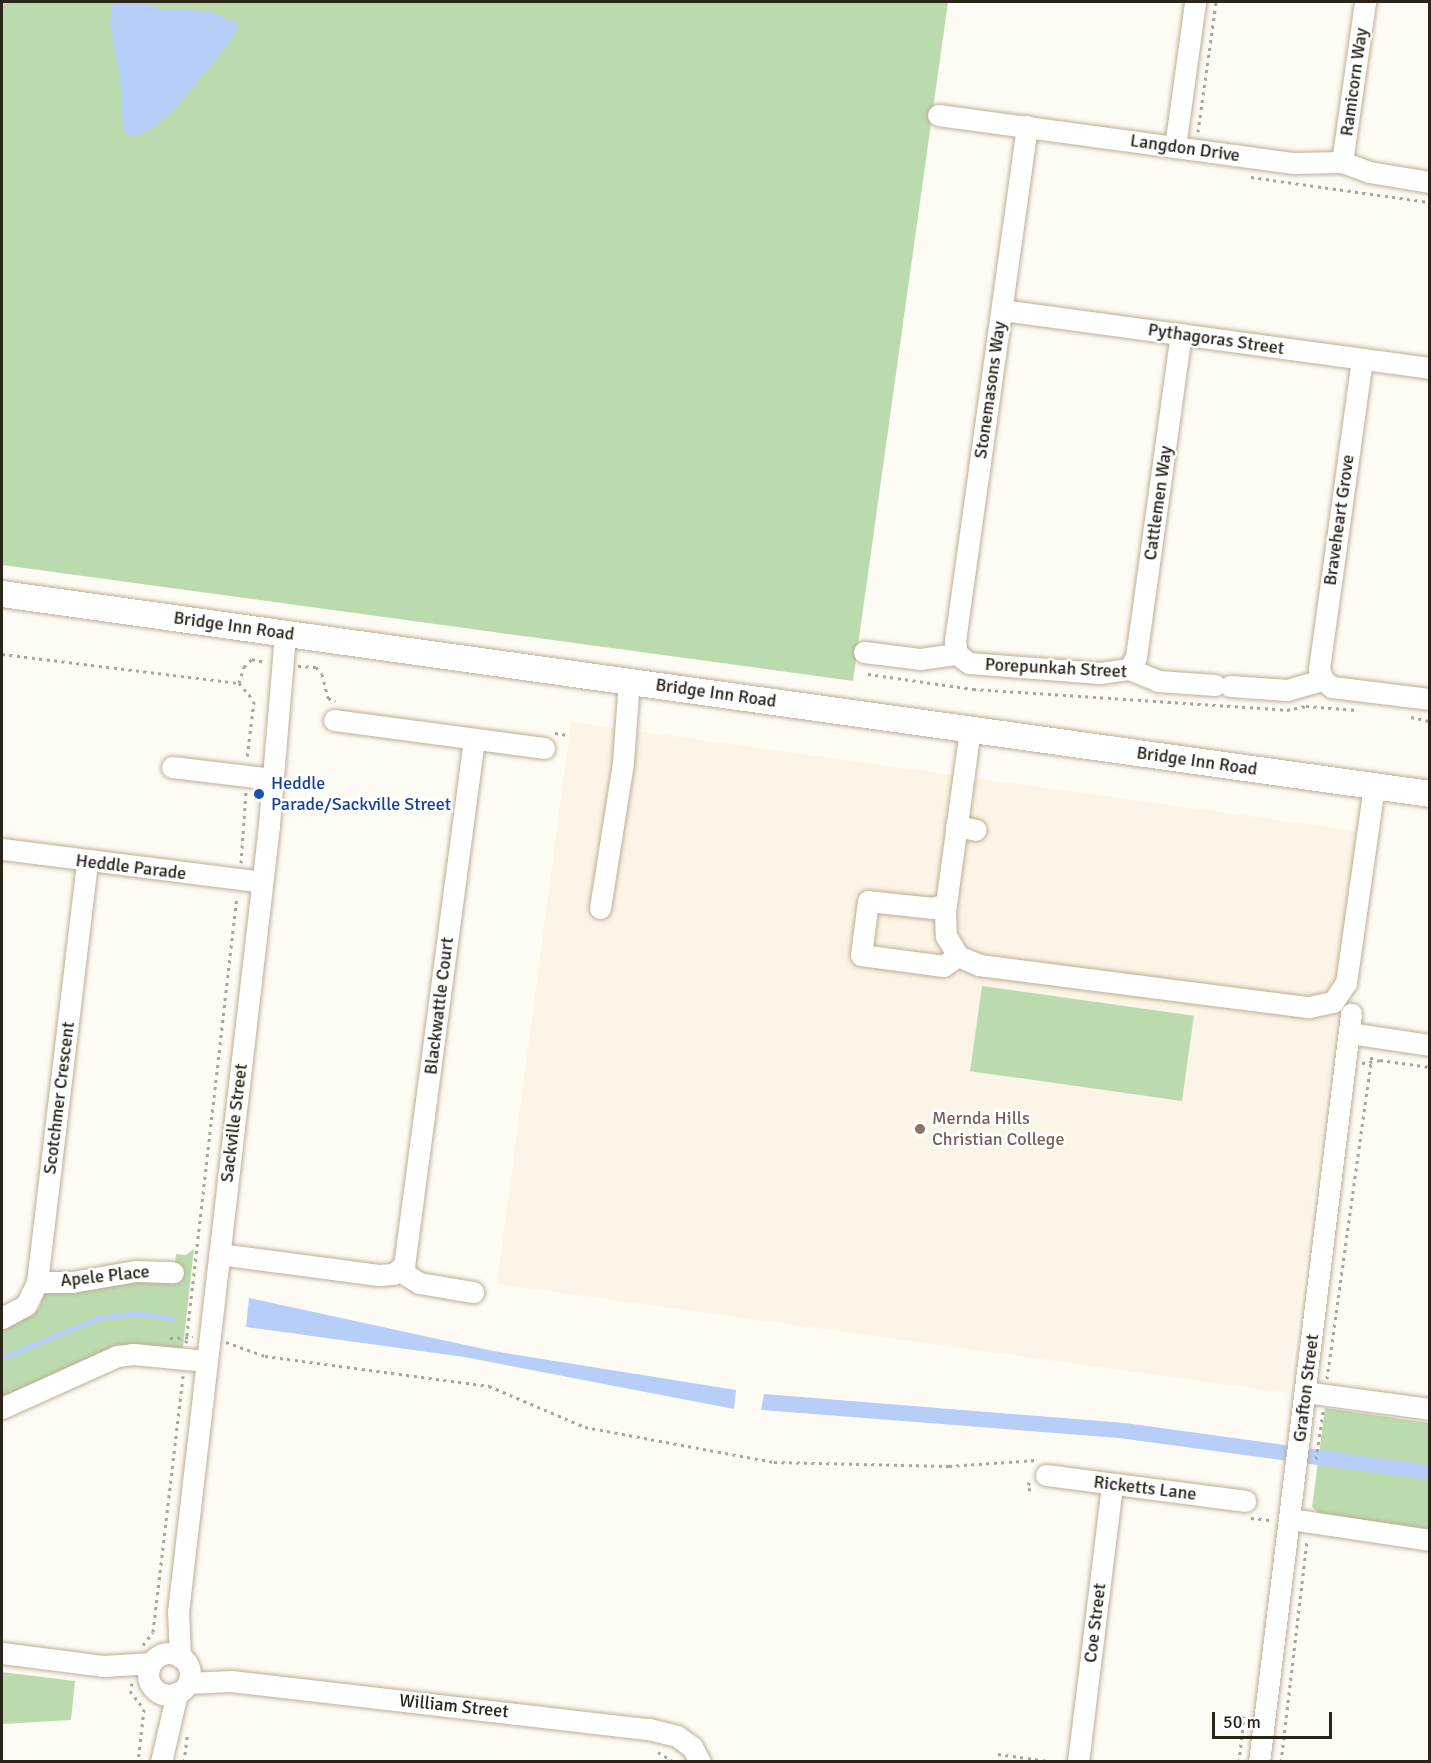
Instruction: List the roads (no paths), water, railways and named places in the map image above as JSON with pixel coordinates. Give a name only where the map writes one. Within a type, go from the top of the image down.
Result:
[{"type":"main road","name":"Bridge Inn Road","points":[[2,594],[1430,794]]},
{"type":"street","points":[[1174,147],[1195,2]]},
{"type":"street","name":"Ramicorn Way","points":[[1342,162],[1365,2]]},
{"type":"street","name":"Langdon Drive","points":[[938,114],[1294,163],[1342,162],[1369,172],[1430,182]]},
{"type":"street","name":"Stonemasons Way","points":[[957,654],[956,641],[1027,126]]},
{"type":"street","name":"Pythagoras Street","points":[[1002,309],[1430,368]]},
{"type":"street","name":"Cattlemen Way","points":[[1129,669],[1136,657],[1181,334]]},
{"type":"street","name":"Braveheart Grove","points":[[1323,680],[1319,662],[1362,359]]},
{"type":"street","name":"Sackville Street","points":[[161,1761],[166,1671],[178,1612],[262,882],[285,633]]},
{"type":"street","name":"Porepunkah Street","points":[[864,652],[920,659],[957,654],[974,663],[1100,673],[1129,669],[1158,681],[1287,690],[1323,680]]},
{"type":"street","points":[[600,908],[623,762],[629,680]]},
{"type":"street","points":[[1323,680],[1341,689],[1430,699]]},
{"type":"street","points":[[334,720],[544,748]]},
{"type":"street","points":[[970,729],[966,828],[946,904],[946,936],[958,956],[979,965],[1309,1007],[1333,1002],[1346,983],[1374,786]]},
{"type":"street","name":"Blackwattle Court","points":[[400,1271],[406,1261],[474,739]]},
{"type":"street","points":[[172,767],[272,778]]},
{"type":"street","name":"Heddle Parade","points":[[2,849],[262,882]]},
{"type":"street","name":"Scotchmer Crescent","points":[[2,1318],[26,1305],[37,1282],[87,861]]},
{"type":"street","points":[[946,904],[933,908],[868,901],[861,955],[943,966],[958,956]]},
{"type":"street","name":"Grafton Street","points":[[1259,1761],[1299,1521],[1293,1492],[1314,1404],[1350,1023],[1374,1037],[1430,1045]]},
{"type":"street","points":[[219,1254],[379,1275],[400,1271],[419,1283],[473,1292]]},
{"type":"street","name":"Apele Place","points":[[37,1282],[72,1282],[136,1271],[173,1272]]},
{"type":"street","points":[[2,1407],[117,1356],[133,1354],[207,1361]]},
{"type":"street","points":[[1314,1404],[1430,1409]]},
{"type":"street","name":"Ricketts Lane","points":[[1037,1473],[1245,1501]]},
{"type":"street","name":"Coe Street","points":[[1078,1761],[1113,1484]]},
{"type":"street","points":[[1299,1521],[1430,1540]]},
{"type":"street","name":"William Street","points":[[2,1653],[649,1729],[677,1736],[692,1747],[700,1761]]},
{"type":"water","points":[[112,2],[143,2],[160,9],[207,11],[237,22],[238,29],[226,47],[173,111],[149,131],[137,135],[128,135],[123,129],[120,77],[110,25]]},
{"type":"water","points":[[249,1298],[493,1351],[736,1390],[734,1409],[464,1357],[246,1327]]},
{"type":"water","points":[[764,1394],[1125,1423],[1429,1465],[1429,1480],[1119,1438],[761,1410]]},
{"type":"waterway","points":[[2,1358],[98,1318],[136,1313],[173,1319]]},
{"type":"place","name":"Heddle Parade/Sackville Street","points":[[259,794]]},
{"type":"place","name":"Mernda Hills Christian College","points":[[920,1129]]}]
